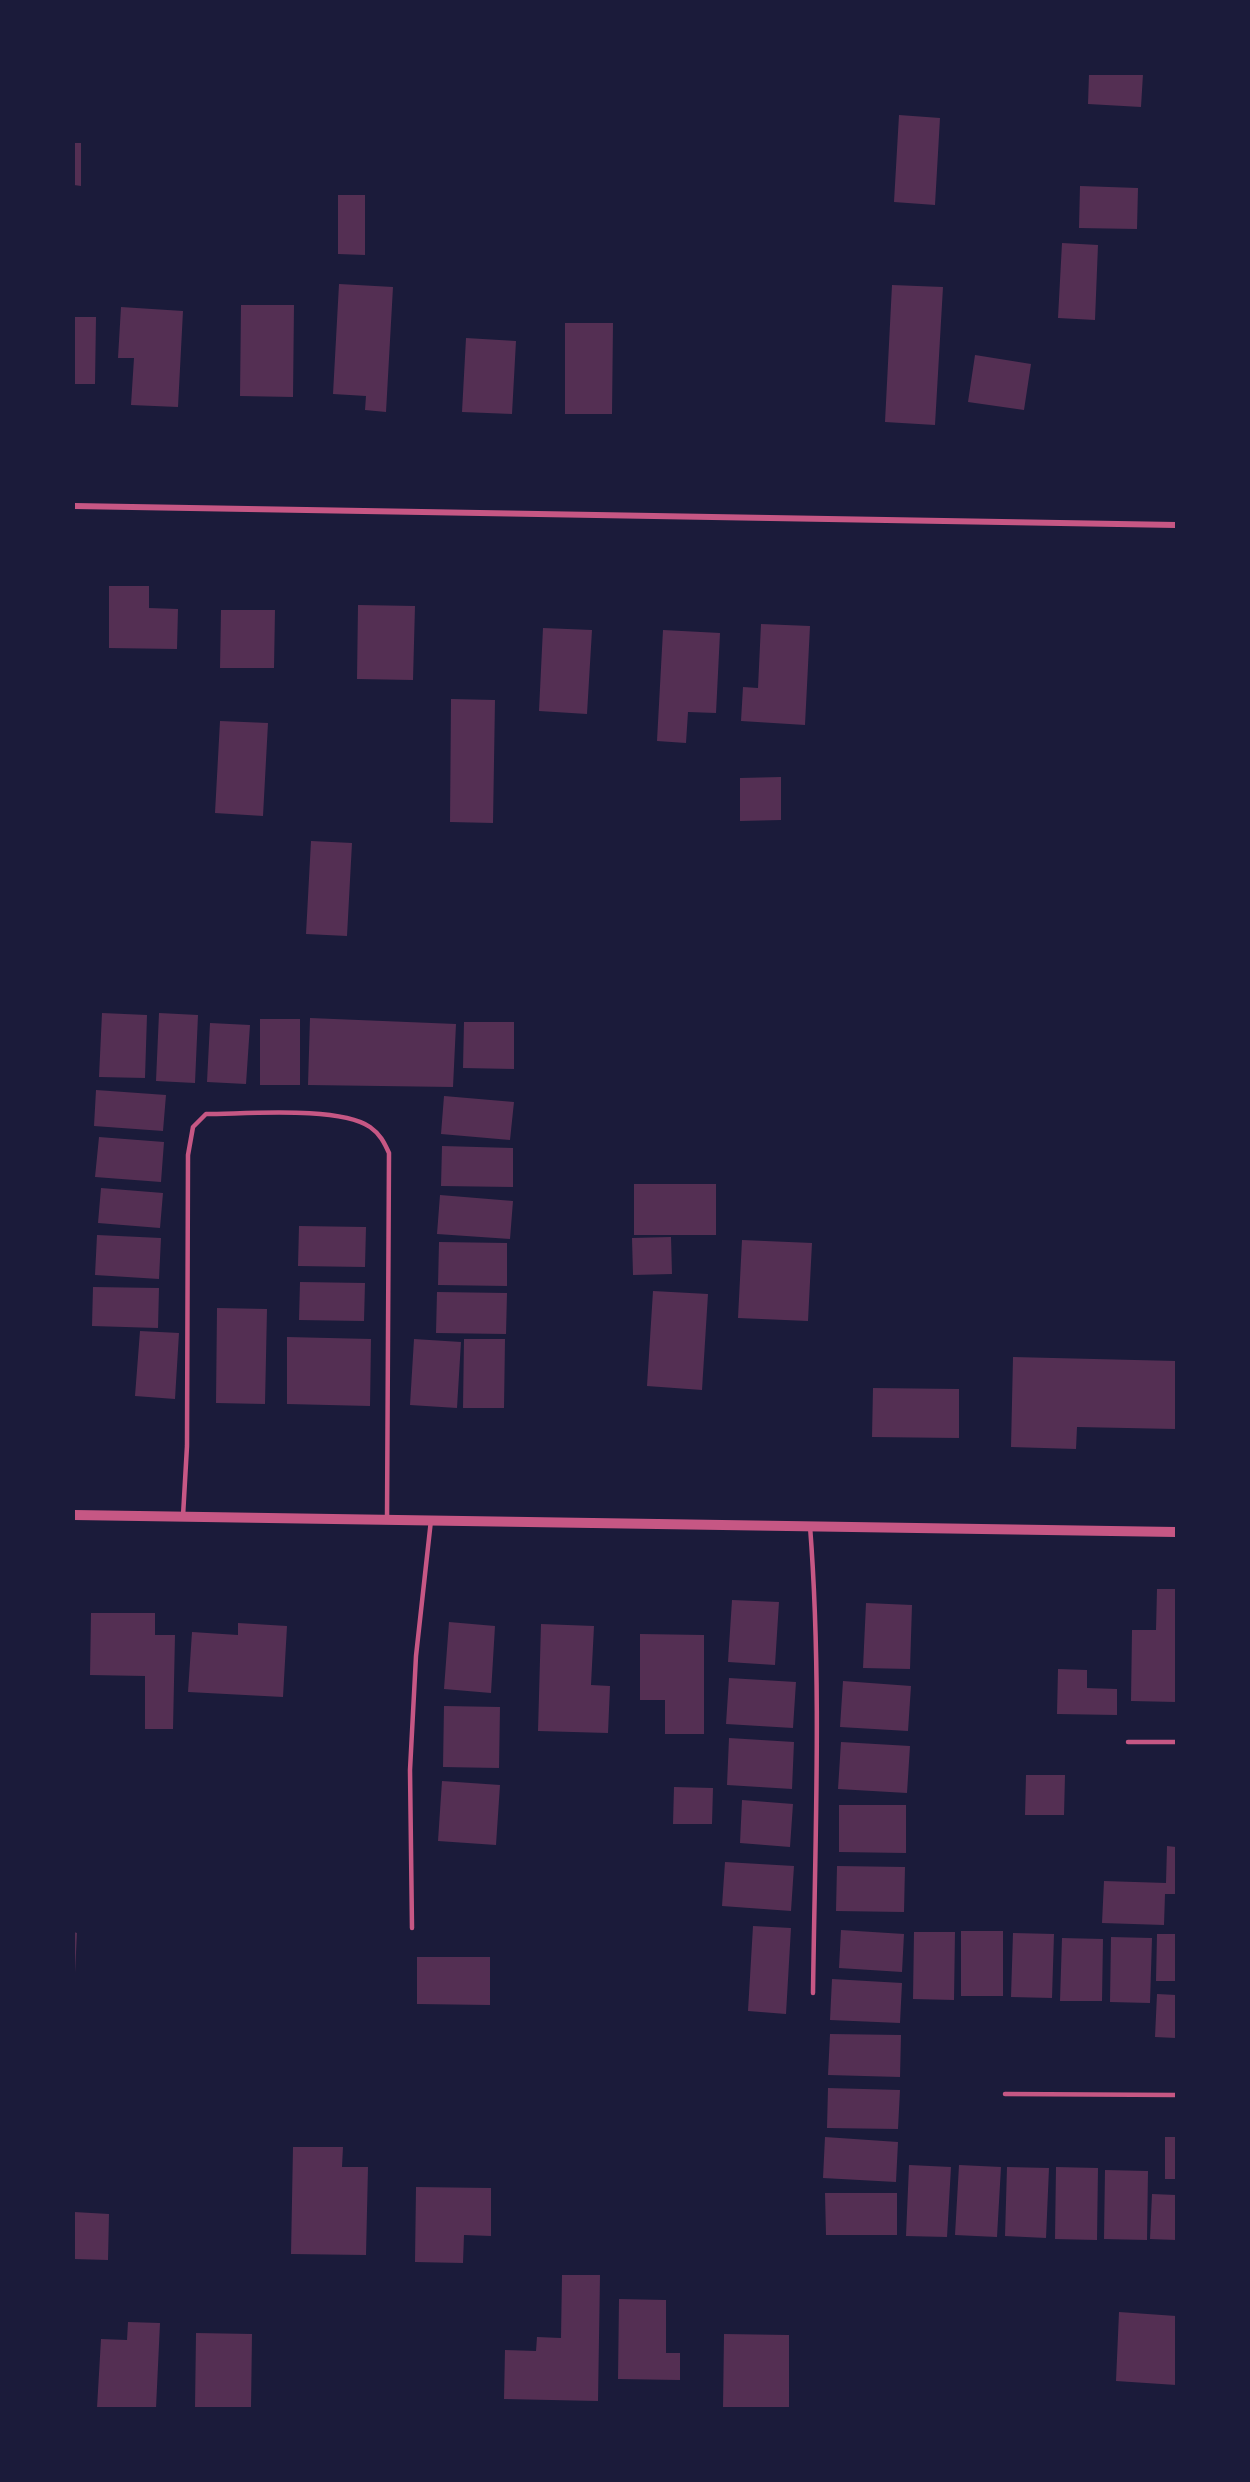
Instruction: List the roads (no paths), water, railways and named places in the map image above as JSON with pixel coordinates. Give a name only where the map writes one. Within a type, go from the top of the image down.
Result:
[{"type":"street","points":[[74,506],[1176,525]]},
{"type":"street","points":[[74,1515],[1176,1532]]},
{"type":"lane","points":[[183,1517],[187,1446],[188,1155],[192,1127],[206,1114],[343,1115],[370,1126],[382,1137],[389,1153],[387,1520]]},
{"type":"lane","points":[[412,1928],[410,1770],[416,1656],[430,1520]]},
{"type":"lane","points":[[810,1526],[814,1577],[816,1770],[813,1992]]},
{"type":"lane","points":[[1128,1742],[1176,1742]]},
{"type":"lane","points":[[1005,2094],[1176,2095]]}]
